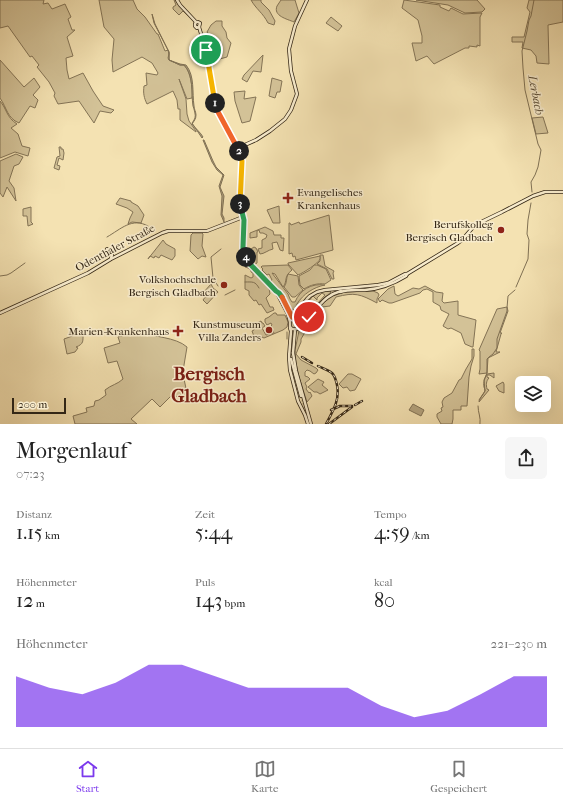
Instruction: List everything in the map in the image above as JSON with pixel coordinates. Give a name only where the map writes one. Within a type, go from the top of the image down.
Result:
[{"type":"main road","points":[[177,0],[196,22],[194,26],[199,27],[206,50],[217,110],[241,154],[240,203],[244,223],[243,251],[249,263],[276,291],[292,320]]},
{"type":"main road","points":[[238,148],[270,132],[285,119],[291,110],[297,94],[291,71],[289,49],[295,26],[307,0]]},
{"type":"main road","points":[[288,311],[296,312],[307,299],[314,294],[326,290],[378,288],[398,281],[458,243],[475,225],[533,196],[545,192],[563,192]]},
{"type":"main road","name":"Odenthaler Straße","points":[[0,313],[88,273],[111,259],[163,232],[207,231],[243,217]]},
{"type":"main road","points":[[107,249],[112,254],[111,259]]},
{"type":"main road","points":[[310,424],[298,401],[290,370],[289,357],[291,331],[299,325],[300,322],[309,317],[329,296],[337,292],[364,288]]},
{"type":"main road","points":[[329,296],[347,289]]},
{"type":"main road","points":[[292,320],[297,320],[300,322]]},
{"type":"main road","points":[[292,320],[289,325],[294,329]]},
{"type":"main road","points":[[292,366],[294,329]]},
{"type":"main road","points":[[290,349],[291,362],[301,396]]},
{"type":"main road","points":[[293,353],[296,371],[310,424]]},
{"type":"main road","points":[[302,408],[306,405]]},
{"type":"shaded area","points":[[0,0],[44,0],[43,4],[48,3],[52,9],[65,4],[71,17],[68,19],[72,30],[75,30],[67,37],[73,56],[66,58],[69,79],[83,73],[103,106],[114,110],[111,113],[100,111],[94,123],[79,101],[58,104],[54,96],[55,93],[49,82],[37,67],[39,65],[32,56],[30,57],[8,26],[0,28]]},
{"type":"shaded area","points":[[99,0],[133,0],[137,9],[158,34],[165,51],[168,50],[169,60],[180,65],[184,65],[191,81],[192,98],[187,99],[179,79],[186,99],[189,121],[196,132],[180,120],[180,109],[178,109],[177,100],[173,91],[147,104],[144,98],[144,86],[147,85],[146,73],[157,75],[158,73],[152,63],[142,57],[113,72],[112,60],[114,39],[104,27]]},
{"type":"shaded area","points":[[174,0],[176,0],[179,6],[190,17],[183,11],[179,15],[173,9],[176,5]]},
{"type":"shaded area","points":[[251,0],[261,0],[275,21],[274,25],[268,23]]},
{"type":"shaded area","points":[[281,0],[295,0],[299,13],[294,22],[281,17],[277,12],[277,6]]},
{"type":"shaded area","points":[[404,0],[440,5],[440,7],[449,11],[451,8],[463,14],[482,13],[480,17],[480,46],[469,46],[469,48],[465,48],[434,64],[427,56],[416,61],[412,43],[422,43],[422,36],[418,20],[402,8]]},
{"type":"shaded area","points":[[416,0],[477,0],[485,9],[482,12],[465,13],[448,5]]},
{"type":"shaded area","points":[[529,0],[563,0],[563,22],[548,25],[549,64],[537,63],[536,56],[531,50],[522,48],[523,42],[512,42],[512,37],[524,37],[530,12],[527,8]]},
{"type":"shaded area","points":[[152,14],[155,24],[169,52],[154,23]]},
{"type":"shaded area","points":[[331,17],[342,26],[338,31],[326,23]]},
{"type":"shaded area","points":[[216,21],[222,21],[222,26],[231,43],[227,57],[216,60],[212,40],[207,32],[211,25]]},
{"type":"shaded area","points":[[263,55],[261,72],[253,71],[247,82],[242,79],[244,75]]},
{"type":"shaded area","points":[[0,60],[24,87],[34,78],[40,87],[33,95],[38,100],[35,108],[30,106],[19,123],[10,116],[0,98]]},
{"type":"shaded area","points":[[169,60],[186,65],[191,74],[196,115],[192,124],[195,115],[193,106],[191,79],[184,65],[180,65]]},
{"type":"shaded area","points":[[272,78],[282,81],[280,92],[277,92],[275,98],[269,96]]},
{"type":"shaded area","points":[[245,91],[244,99],[256,97],[250,121],[242,123],[235,101],[234,92]]},
{"type":"shaded area","points":[[0,101],[11,119],[17,124],[11,128],[18,134],[22,146],[30,148],[28,156],[15,152],[0,158]]},
{"type":"shaded area","points":[[543,117],[548,133],[536,134],[532,118]]},
{"type":"shaded area","points":[[195,127],[202,135],[202,138]]},
{"type":"shaded area","points":[[203,140],[216,167],[224,175],[220,187],[224,196],[222,214],[224,222],[221,215],[222,196],[219,186],[223,175],[217,170],[212,162]]},
{"type":"shaded area","points":[[59,147],[63,149],[64,153],[63,160],[59,158],[57,165],[60,166],[59,170],[54,168],[57,157],[60,156]]},
{"type":"shaded area","points":[[16,154],[23,157],[19,164],[14,166],[9,181],[14,188],[16,201],[7,187],[3,197],[0,193],[0,161]]},
{"type":"shaded area","points":[[120,198],[131,201],[138,206],[144,215],[141,223],[132,222],[128,224],[133,212],[116,204]]},
{"type":"shaded area","points":[[279,206],[280,223],[273,223],[267,210]]},
{"type":"shaded area","points":[[31,207],[31,222],[33,224],[28,226],[27,216],[23,216],[23,209]]},
{"type":"shaded area","points":[[329,215],[333,250],[296,260],[292,253],[289,254],[289,223],[291,225],[299,222],[300,224]]},
{"type":"shaded area","points":[[265,227],[273,231],[274,235],[281,235],[281,238],[284,238],[283,251],[280,250],[277,242],[272,243],[273,249],[260,254],[258,249],[262,248],[262,240],[266,238],[267,235],[260,233],[259,230],[257,231],[257,237],[250,238],[250,233]]},
{"type":"shaded area","points":[[193,233],[202,233],[202,246],[206,257],[202,256],[198,259],[190,251],[191,235]]},
{"type":"shaded area","points":[[163,240],[166,244],[175,249],[175,256],[172,260],[161,255],[159,258],[150,256]]},
{"type":"shaded area","points":[[254,247],[258,252],[257,263],[254,265],[248,257],[246,251]]},
{"type":"shaded area","points":[[320,255],[323,255],[325,266],[334,271],[334,279],[332,279],[327,269],[317,264],[320,261]]},
{"type":"shaded area","points":[[320,256],[317,263],[298,275],[288,264],[288,263]]},
{"type":"shaded area","points":[[245,264],[249,266],[269,288],[270,294],[266,298],[270,307],[273,307],[274,310],[267,313],[261,304],[259,305],[256,300],[254,301],[249,295],[249,291],[245,289],[245,275],[251,278],[253,277],[253,273],[245,267]]},
{"type":"shaded area","points":[[288,265],[292,270],[283,287],[275,274],[272,273],[288,294],[292,302],[295,302],[300,294],[307,288],[315,285],[325,285],[313,289],[306,294],[299,300],[294,310],[290,308],[282,294],[270,281],[272,280],[269,274],[267,275],[261,267]]},
{"type":"shaded area","points":[[314,265],[326,269],[331,280],[325,284],[309,286],[304,289],[300,285],[299,276],[310,270]]},
{"type":"shaded area","points":[[288,274],[298,276],[299,285],[303,290],[295,297],[292,297],[284,287]]},
{"type":"shaded area","points":[[211,284],[218,292],[207,304],[203,300],[206,296],[203,293]]},
{"type":"shaded area","points":[[394,286],[395,294],[398,296],[413,288],[419,289],[425,286],[436,292],[443,293],[442,301],[444,303],[458,301],[458,315],[476,320],[473,347],[465,344],[461,333],[443,326],[449,314],[441,310],[440,306],[433,302],[433,292],[427,289],[392,303],[382,300],[380,302],[378,299],[388,289]]},
{"type":"shaded area","points":[[324,291],[331,292],[313,311],[311,311],[325,295],[322,293],[317,300],[313,296],[306,303],[310,298],[314,295]]},
{"type":"shaded area","points":[[373,291],[379,295],[377,303],[353,294],[336,297],[330,306],[319,309],[301,339],[296,354],[301,360],[318,370],[314,374],[307,370],[305,372],[305,376],[310,379],[305,383],[307,387],[306,389],[312,396],[307,402],[296,363],[295,350],[299,331],[320,306],[333,296],[345,292]]},
{"type":"shaded area","points":[[507,307],[508,311],[500,333],[502,333],[496,352],[500,352],[488,358],[487,373],[479,374],[479,350],[497,309]]},
{"type":"shaded area","points":[[274,313],[277,315],[285,315],[288,322],[287,327],[264,338],[262,337],[255,339],[252,331],[254,330],[255,324],[261,321],[265,326],[262,328],[266,335],[274,333],[271,323],[267,325],[265,319]]},
{"type":"shaded area","points":[[136,332],[171,339],[187,347],[183,371],[187,393],[173,398],[171,396],[160,407],[152,399],[131,419],[137,424],[75,424],[73,416],[87,412],[86,408],[94,406],[95,401],[106,395],[105,390],[123,379],[117,361],[108,363],[104,348],[120,343],[118,337]]},
{"type":"shaded area","points":[[83,333],[82,343],[76,347],[78,348],[75,352],[67,354],[64,339]]},
{"type":"shaded area","points":[[472,349],[474,349],[474,356],[469,377],[467,406],[461,406],[461,410],[453,410],[452,424],[441,424],[437,414],[442,411],[441,408],[443,407],[442,402],[444,398],[452,393],[472,359]]},
{"type":"shaded area","points":[[494,373],[494,378],[487,375],[489,378],[486,386],[489,390],[479,402],[485,391],[484,383],[487,374]]},
{"type":"shaded area","points":[[348,374],[352,374],[361,379],[355,390],[350,391],[347,387],[343,388],[339,384]]},
{"type":"shaded area","points":[[318,379],[324,382],[322,385],[328,390],[320,394],[314,392],[308,387]]},
{"type":"shaded area","points":[[503,382],[504,393],[499,391],[496,386]]},
{"type":"shaded area","points":[[413,404],[424,410],[421,416],[409,410]]},
{"type":"waterway","name":"Lerbach","points":[[532,192],[531,182],[538,167],[541,150],[538,144],[525,90],[522,51],[534,0]]},
{"type":"waterway","name":"Lerbach","points":[[516,287],[528,259],[529,240],[527,234],[531,203]]},
{"type":"waterway","points":[[107,237],[132,223],[148,226]]},
{"type":"waterway","points":[[218,286],[213,278],[211,257],[221,249]]},
{"type":"waterway","points":[[0,276],[11,273],[25,263]]},
{"type":"waterway","points":[[245,282],[254,282],[259,288]]},
{"type":"waterway","points":[[225,295],[235,290]]},
{"type":"waterway","name":"Lerbach","points":[[479,400],[485,391],[484,380],[487,373],[487,359],[497,348],[497,339],[507,311],[508,296],[515,290]]},
{"type":"waterway","points":[[287,332],[287,339]]},
{"type":"waterway","name":"Lerbach","points":[[478,406],[480,424]]},
{"type":"tunnel","points":[[301,396],[309,422]]},
{"type":"railway","points":[[302,357],[312,363]]},
{"type":"railway","points":[[318,366],[334,375],[338,390],[337,401],[326,424]]},
{"type":"railway","points":[[355,405],[362,401]]},
{"type":"railway","points":[[331,410],[340,406],[352,406]]},
{"type":"railway","points":[[329,424],[352,407]]},
{"type":"place","name":"Evangelisches Krankenhaus","points":[[288,198]]},
{"type":"place","name":"Berufskolleg Bergisch Gladbach","points":[[501,230]]},
{"type":"place","name":"Volkshochschule Bergisch Gladbach","points":[[224,285]]},
{"type":"place","name":"Kunstmuseum Villa Zanders","points":[[269,330]]},
{"type":"place","name":"Marien-Krankenhaus","points":[[178,331]]},
{"type":"district","name":"Bergisch Gladbach","points":[[209,385]]},
{"type":"route","points":[[206,50],[217,110],[242,158],[240,203],[244,220],[244,254],[249,263],[283,298],[293,318],[299,321],[309,317]]}]
